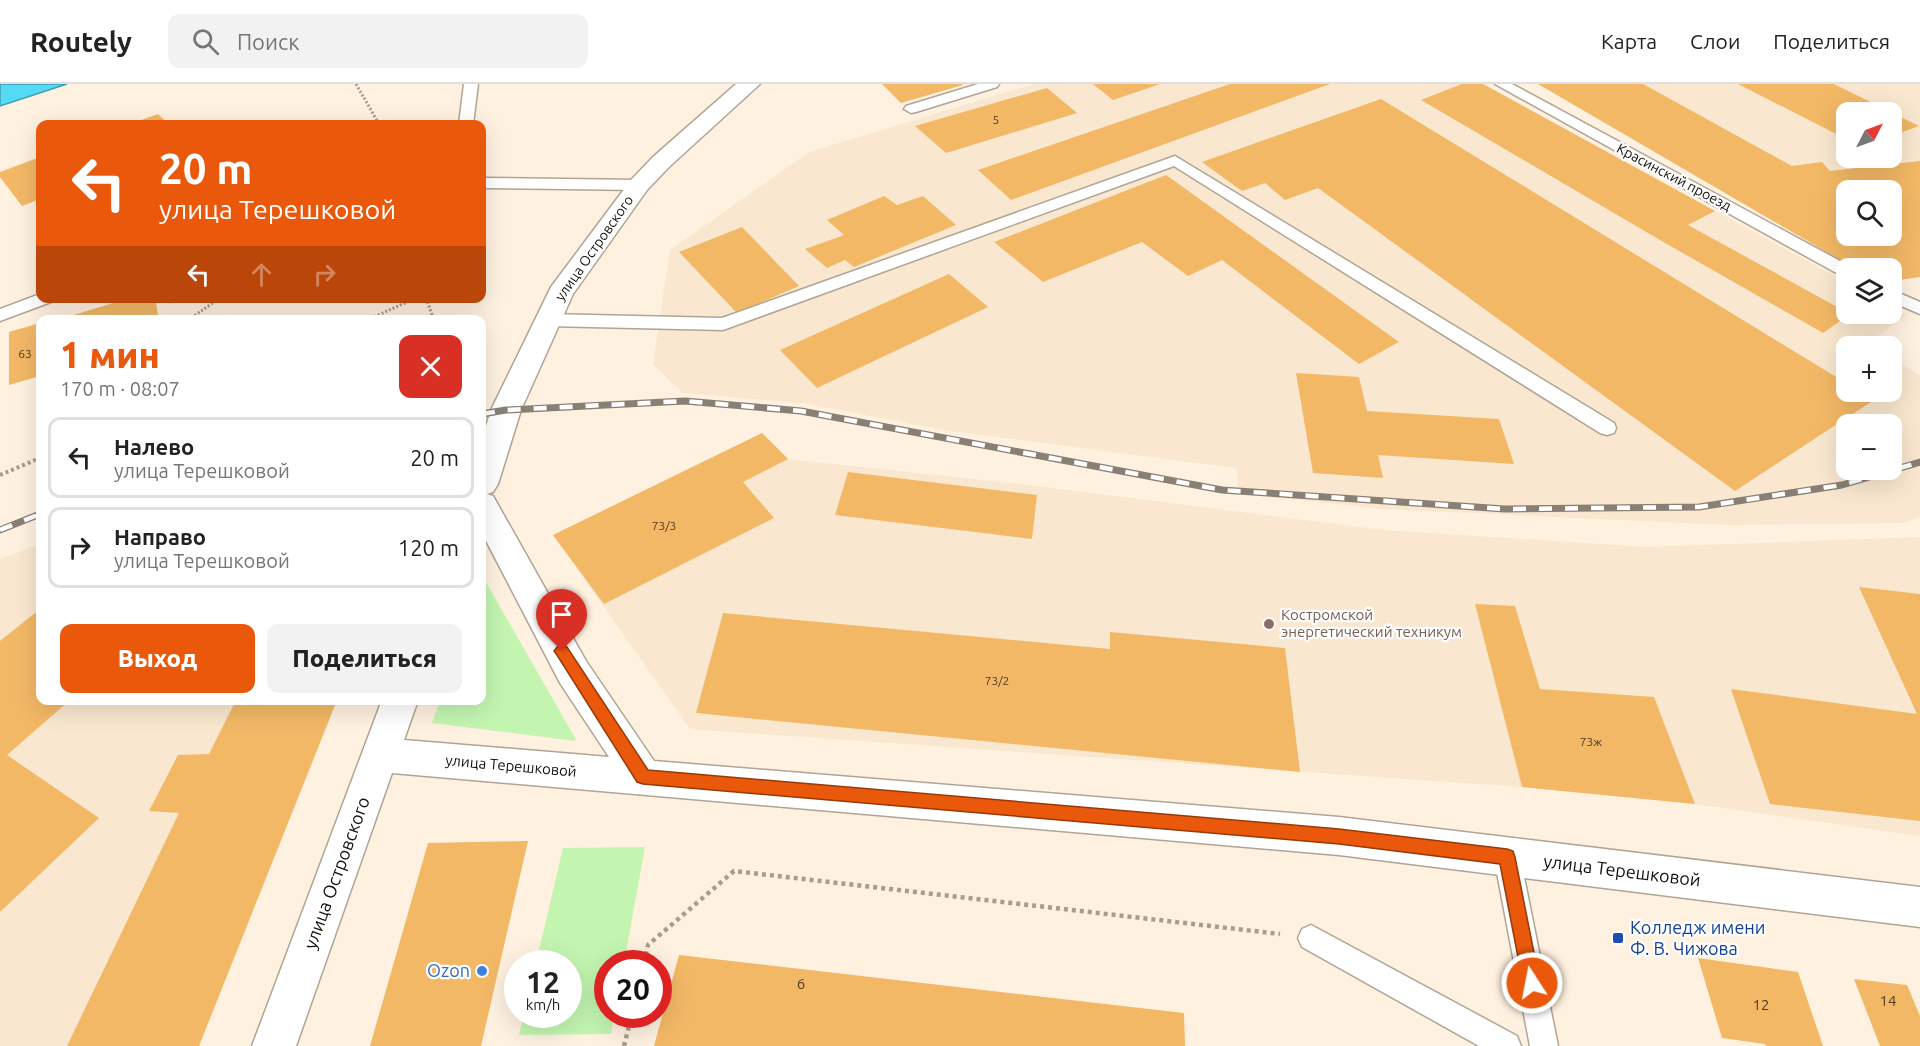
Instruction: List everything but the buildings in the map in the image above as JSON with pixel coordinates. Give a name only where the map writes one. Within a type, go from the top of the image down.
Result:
[{"type":"street","name":"улица Островского","points":[[486,472],[506,410],[560,293],[639,185],[661,162],[749,84]]},
{"type":"street","points":[[486,511],[573,672],[643,777]]},
{"type":"street","name":"улица Островского","points":[[274,1046],[398,705]]},
{"type":"street","name":"улица Терешковой","points":[[380,755],[1339,836],[1920,907]]},
{"type":"lane","points":[[466,120],[471,84]]},
{"type":"lane","points":[[911,109],[992,84]]},
{"type":"lane","name":"Красинский проезд","points":[[1502,84],[1836,266]]},
{"type":"lane","points":[[548,320],[723,324],[1175,160],[1607,428]]},
{"type":"lane","points":[[486,183],[639,185]]},
{"type":"lane","points":[[1902,300],[1920,309]]},
{"type":"lane","points":[[0,315],[36,301]]},
{"type":"lane","points":[[1507,857],[1544,1046]]},
{"type":"lane","points":[[1311,938],[1507,1046]]},
{"type":"path","points":[[356,84],[377,120]]},
{"type":"path","points":[[195,315],[213,303]]},
{"type":"path","points":[[378,315],[405,303]]},
{"type":"path","points":[[0,476],[36,460]]},
{"type":"path","points":[[647,950],[648,945],[734,871],[1311,938]]},
{"type":"path","points":[[624,1046],[628,1028]]},
{"type":"shaded area","points":[[1034,84],[1483,84],[1836,277],[1836,324],[1894,324],[1877,336],[1836,336],[1836,402],[1902,402],[1902,364],[1920,376],[1920,517],[1902,523],[1729,525],[1385,509],[1239,494],[1236,468],[943,430],[802,403],[683,393],[653,364],[670,250],[809,152]]},
{"type":"shaded area","points":[[1538,84],[1920,84],[1920,277],[1902,280],[1902,258],[1837,258]]},
{"type":"shaded area","name":"Костромской энергетический техникум","points":[[762,433],[788,459],[1036,486],[1383,530],[1647,547],[1920,537],[1920,836],[1695,804],[1522,787],[690,729],[553,535]]},
{"type":"shaded area","points":[[36,546],[36,705],[335,705],[199,1046],[0,1046],[0,559]]},
{"type":"green space","points":[[486,582],[576,741],[432,723],[439,705],[486,705]]},
{"type":"green space","points":[[645,847],[626,950],[594,950],[594,1028],[612,1028],[611,1034],[519,1035],[521,1028],[582,1028],[582,950],[539,950],[563,848]]},
{"type":"water","points":[[0,84],[67,84],[0,106]]},
{"type":"railway","points":[[486,413],[506,410],[685,401],[801,411],[1222,490],[1505,509],[1699,507],[1842,485],[1920,462]]},
{"type":"railway","points":[[0,530],[36,516]]},
{"type":"place","name":"Костромской энергетический техникум","points":[[1269,624]]},
{"type":"place","name":"Колледж имени Ф. В. Чижова","points":[[1618,938]]},
{"type":"place","name":"Ozon","points":[[482,971]]},
{"type":"route","points":[[562,651],[573,672],[643,777],[1339,836],[1507,857],[1532,983]]}]
